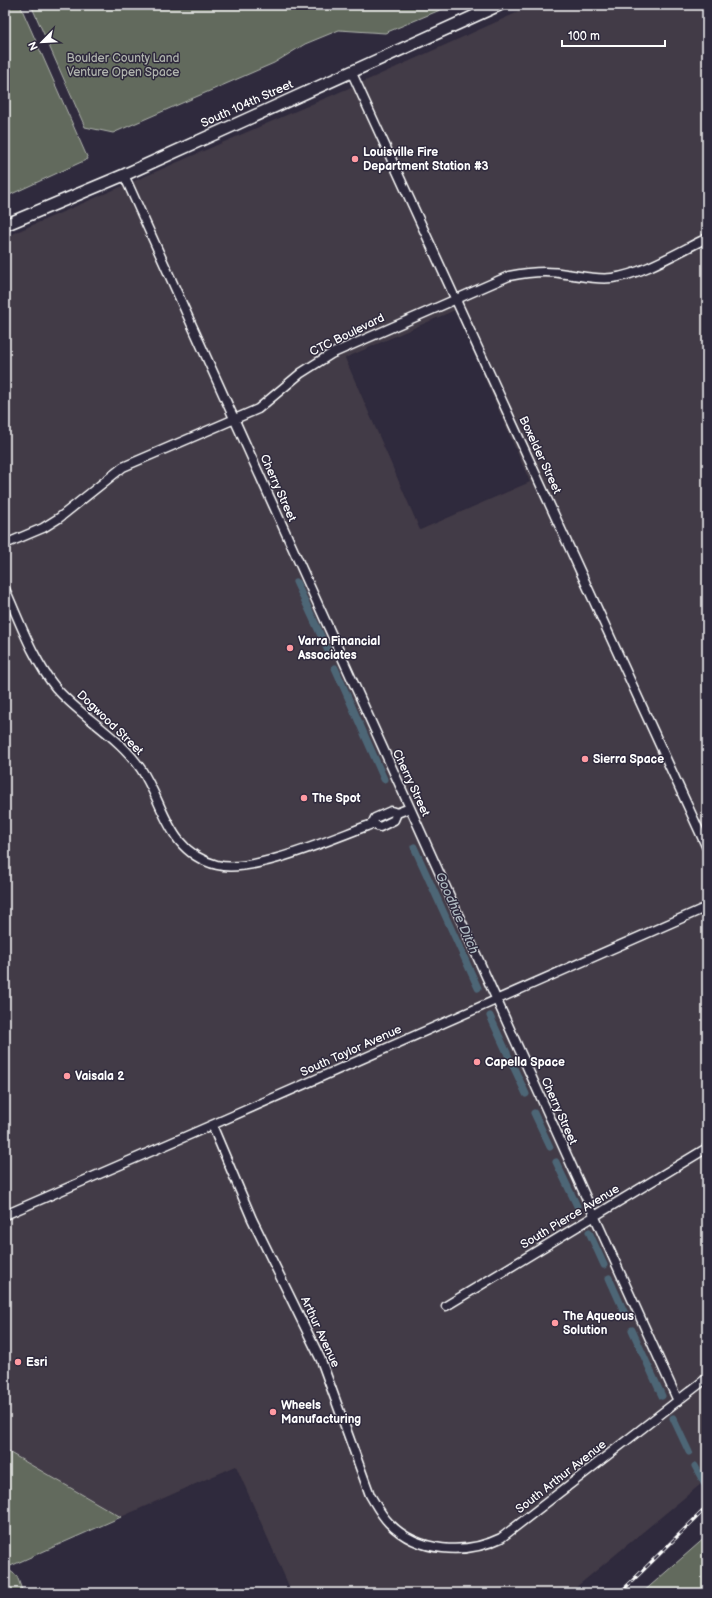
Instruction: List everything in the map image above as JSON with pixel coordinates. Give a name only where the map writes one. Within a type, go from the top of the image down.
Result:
[{"type":"street","name":"South 104th Street","points":[[5,225],[124,175],[499,5]]},
{"type":"street","name":"Boxelder Street","points":[[351,71],[707,848]]},
{"type":"street","name":"Cherry Street","points":[[124,175],[593,1217],[678,1401]]},
{"type":"street","name":"CTC Boulevard","points":[[5,544],[43,528],[59,518],[123,467],[258,409],[301,373],[331,354],[456,299],[509,276],[536,271],[590,278],[611,278],[625,275],[707,238]]},
{"type":"street","name":"Dogwood Street","points":[[5,589],[45,672],[56,688],[125,750],[141,769],[177,840],[195,856],[217,865],[238,867],[258,864],[372,824],[380,827],[394,820],[397,813],[410,808]]},
{"type":"street","name":"South Taylor Avenue","points":[[5,1215],[212,1126],[707,907]]},
{"type":"street","name":"Arthur Avenue","points":[[212,1126],[252,1219],[321,1360],[370,1495],[379,1510],[390,1523],[399,1531],[414,1540]]},
{"type":"street","name":"South Pierce Avenue","points":[[446,1306],[707,1148]]},
{"type":"street","name":"South Arthur Avenue","points":[[414,1540],[448,1549],[465,1549],[479,1547],[502,1538],[707,1378]]},
{"type":"shaded area","points":[[534,5],[707,5],[707,1479],[569,1593],[292,1593],[236,1466],[121,1517],[5,1450],[5,237],[372,78]],"holes":[[[455,310],[530,482],[420,530],[345,358]]]},
{"type":"green space","points":[[5,5],[20,5],[88,159],[5,197]]},
{"type":"green space","name":"Boulder County Land Venture Open Space","points":[[31,5],[452,5],[385,33],[339,30],[305,44],[274,63],[113,133],[85,127]]},
{"type":"green space","points":[[5,1450],[121,1517],[6,1568],[17,1576],[23,1593],[6,1593],[5,1591]]},
{"type":"green space","points":[[707,1536],[707,1593],[642,1593]]},
{"type":"waterway","name":"Goodhue Ditch","points":[[296,582],[328,651]]},
{"type":"waterway","name":"Goodhue Ditch","points":[[335,668],[384,779]]},
{"type":"waterway","name":"Goodhue Ditch","points":[[414,847],[478,988]]},
{"type":"waterway","name":"Goodhue Ditch","points":[[490,1016],[526,1094]]},
{"type":"waterway","name":"Goodhue Ditch","points":[[534,1113],[550,1147]]},
{"type":"waterway","name":"Goodhue Ditch","points":[[556,1162],[577,1206]]},
{"type":"waterway","name":"Goodhue Ditch","points":[[589,1232],[604,1265]]},
{"type":"waterway","name":"Goodhue Ditch","points":[[609,1278],[626,1316]]},
{"type":"waterway","name":"Goodhue Ditch","points":[[632,1330],[662,1396]]},
{"type":"waterway","name":"Goodhue Ditch","points":[[673,1418],[689,1452]]},
{"type":"waterway","name":"Goodhue Ditch","points":[[695,1466],[707,1488]]},
{"type":"railway","points":[[620,1593],[707,1507]]},
{"type":"place","name":"Louisville Fire Department Station #3","points":[[355,159]]},
{"type":"place","name":"Varra Financial Associates","points":[[290,648]]},
{"type":"place","name":"Sierra Space","points":[[585,759]]},
{"type":"place","name":"The Spot","points":[[304,798]]},
{"type":"place","name":"Capella Space","points":[[477,1062]]},
{"type":"place","name":"Vaisala 2","points":[[67,1076]]},
{"type":"place","name":"The Aqueous Solution","points":[[555,1323]]},
{"type":"place","name":"Esri","points":[[18,1362]]},
{"type":"place","name":"Wheels Manufacturing","points":[[273,1412]]}]
